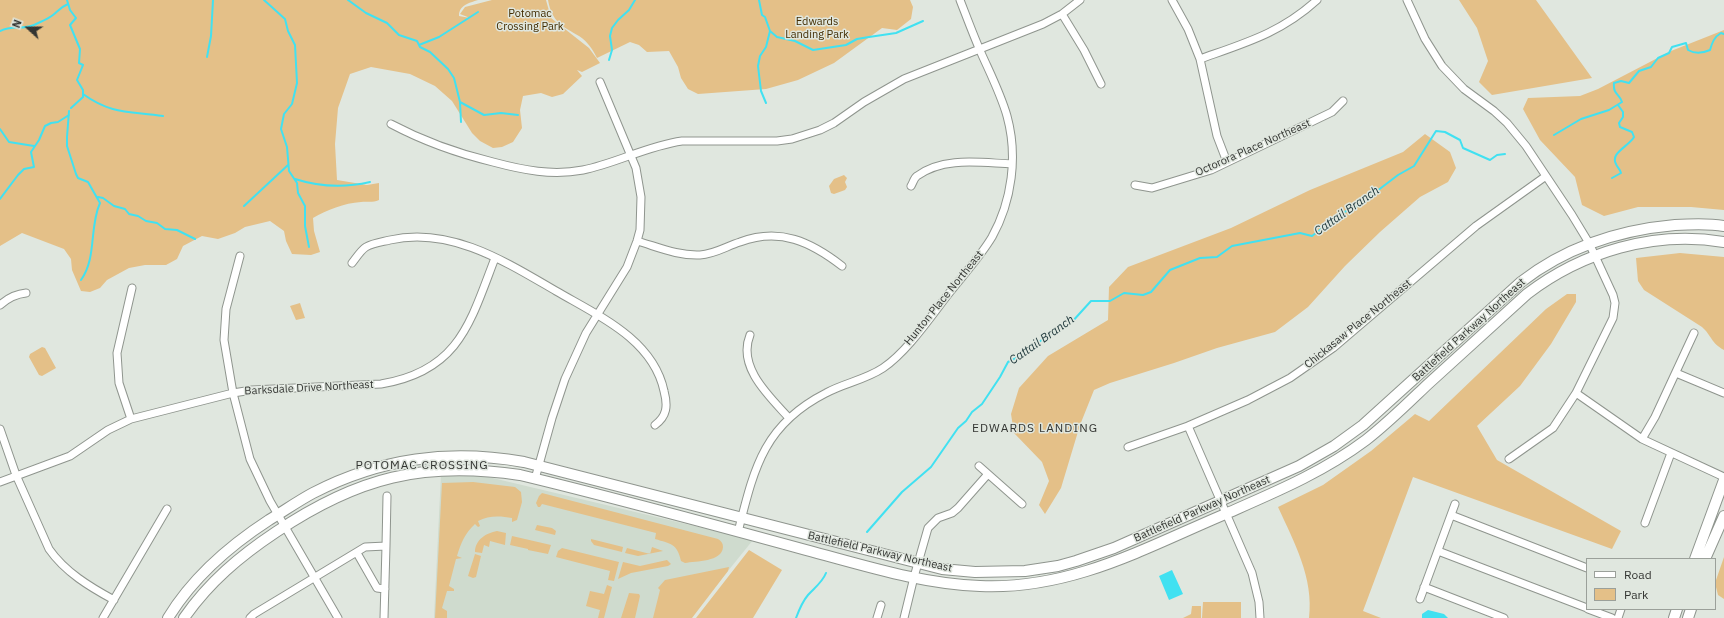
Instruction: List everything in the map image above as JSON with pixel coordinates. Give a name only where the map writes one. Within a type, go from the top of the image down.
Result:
[{"type":"main road","name":"Battlefield Parkway Northeast","points":[[168,618],[185,594],[211,565],[239,541],[278,514],[311,494],[334,482],[383,465],[438,456],[504,459],[539,466],[918,563],[956,570],[990,572],[1025,571],[1058,566],[1114,548],[1221,501],[1298,466],[1348,436],[1383,407],[1522,282],[1549,263],[1605,237],[1650,228],[1687,224],[1724,226]]},
{"type":"main road","name":"Battlefield Parkway Northeast","points":[[184,618],[201,595],[219,575],[244,554],[304,514],[348,491],[385,479],[402,475],[442,470],[494,472],[535,479],[914,577],[957,584],[981,586],[1021,585],[1063,578],[1104,566],[1302,480],[1344,455],[1388,421],[1527,294],[1559,272],[1612,250],[1652,241],[1695,239],[1724,242]]},
{"type":"main road","points":[[1695,558],[1724,479]]},
{"type":"main road","points":[[1705,558],[1724,516]]},
{"type":"street","name":"Hunton Place Northeast","points":[[738,532],[752,477],[759,460],[775,434],[789,418],[815,398],[872,375],[895,359],[982,251],[991,237],[1005,207],[1009,191],[1012,164],[1012,147],[1007,117],[960,0]]},
{"type":"street","points":[[391,124],[416,138],[442,148],[532,171],[564,172],[582,170],[600,166],[654,146],[682,142],[777,141],[806,135],[834,123],[864,102],[904,79],[1043,24],[1062,14],[1080,0]]},
{"type":"street","points":[[1172,0],[1188,29],[1200,59],[1216,136],[1227,162]]},
{"type":"street","points":[[1200,59],[1263,37],[1294,19],[1317,0]]},
{"type":"street","points":[[1407,0],[1425,39],[1442,66],[1464,88],[1507,122],[1526,146],[1572,215],[1589,244],[1613,295],[1615,310],[1613,318],[1576,393],[1553,428],[1509,459]]},
{"type":"street","points":[[1062,14],[1084,50],[1100,84]]},
{"type":"street","points":[[535,479],[549,428],[565,379],[582,340],[627,267],[637,241],[641,216],[641,197],[636,168],[600,82]]},
{"type":"street","name":"Octorora Place Northeast","points":[[1135,185],[1152,188],[1211,170],[1332,112],[1343,101]]},
{"type":"street","points":[[911,186],[916,176],[934,167],[947,164],[961,162],[1012,164]]},
{"type":"street","name":"Chickasaw Place Northeast","points":[[1128,446],[1188,426],[1269,390],[1311,364],[1333,348],[1455,243],[1546,176]]},
{"type":"street","points":[[637,241],[678,254],[696,255],[712,253],[753,238],[777,236],[790,238],[810,245],[824,252],[842,266]]},
{"type":"street","points":[[352,262],[365,247],[380,242],[409,237],[438,238],[454,242],[495,258],[525,273],[597,315],[634,341],[652,362],[659,374],[663,386],[667,408],[663,419],[655,426]]},
{"type":"street","points":[[240,256],[226,309],[224,324],[225,354],[233,393],[250,459],[284,526],[338,618]]},
{"type":"street","name":"Barksdale Drive Northeast","points":[[0,482],[70,456],[108,430],[131,420],[233,393],[271,389],[381,384],[396,382],[420,373],[443,358],[463,335],[475,310],[495,258]]},
{"type":"street","points":[[131,420],[120,383],[117,353],[132,288]]},
{"type":"street","points":[[0,305],[17,293],[26,293]]},
{"type":"street","points":[[1642,439],[1655,417],[1694,333]]},
{"type":"street","points":[[750,335],[746,350],[747,357],[753,370],[766,393],[789,418]]},
{"type":"street","points":[[1676,373],[1724,393]]},
{"type":"street","points":[[1576,393],[1642,439],[1724,479]]},
{"type":"street","points":[[1188,426],[1252,573],[1259,602],[1260,618]]},
{"type":"street","points":[[0,429],[16,475],[40,531],[54,557],[81,580],[114,600]]},
{"type":"street","points":[[1646,523],[1671,453]]},
{"type":"street","points":[[979,466],[1022,504]]},
{"type":"street","points":[[904,618],[926,534],[933,522],[938,518],[952,513],[958,508],[988,474]]},
{"type":"street","points":[[384,618],[387,496]]},
{"type":"street","points":[[1420,599],[1455,504]]},
{"type":"street","points":[[102,618],[167,509]]},
{"type":"street","points":[[1451,515],[1586,568]]},
{"type":"street","points":[[250,618],[254,614],[365,547],[386,546]]},
{"type":"street","points":[[1438,551],[1586,608]]},
{"type":"street","points":[[357,553],[377,588],[385,589]]},
{"type":"street","points":[[1424,587],[1504,618]]},
{"type":"street","points":[[877,618],[881,605]]},
{"type":"street","points":[[1591,610],[1612,618]]},
{"type":"shaded area","points":[[441,474],[480,475],[753,540],[690,618],[434,618]]},
{"type":"green space","name":"Potomac Crossing Park","points":[[0,0],[478,0],[465,5],[459,12],[459,16],[470,18],[460,14],[465,7],[492,0],[546,0],[551,18],[589,48],[600,63],[582,72],[577,70],[582,76],[563,94],[552,97],[541,93],[523,96],[520,110],[522,128],[513,142],[502,147],[493,148],[480,141],[472,133],[452,101],[435,86],[410,74],[371,67],[350,74],[338,108],[335,144],[337,180],[367,185],[379,183],[379,200],[342,205],[313,218],[314,231],[320,252],[311,255],[292,254],[286,241],[284,231],[270,221],[245,227],[235,233],[218,239],[202,236],[183,246],[177,259],[166,265],[145,265],[129,268],[107,280],[100,288],[90,292],[81,291],[72,270],[71,259],[64,249],[22,233],[0,246]]},
{"type":"green space","name":"Edwards Landing Park","points":[[548,0],[910,0],[913,7],[911,19],[897,30],[882,28],[834,63],[798,80],[766,89],[698,94],[688,89],[681,78],[678,67],[669,51],[647,52],[639,45],[630,42],[597,58],[585,41],[563,26],[555,18],[552,14]]},
{"type":"green space","points":[[1459,0],[1536,0],[1592,78],[1492,95],[1479,82],[1488,61],[1477,28]]},
{"type":"green space","points":[[1724,30],[1724,210],[1691,207],[1638,207],[1604,216],[1582,205],[1575,177],[1540,140],[1523,109],[1528,98],[1580,96],[1598,89],[1671,51]]},
{"type":"green space","points":[[1425,134],[1450,152],[1456,168],[1448,182],[1420,197],[1380,232],[1345,266],[1308,307],[1275,332],[1217,348],[1110,383],[1094,390],[1080,425],[1061,488],[1045,514],[1039,505],[1049,481],[1042,462],[1014,433],[1011,414],[1019,388],[1048,356],[1108,320],[1109,287],[1128,267],[1231,228],[1310,190],[1403,152]]},
{"type":"green space","points":[[844,175],[847,178],[845,182],[847,187],[845,190],[834,194],[831,193],[829,186],[834,179]]},
{"type":"green space","points":[[1680,253],[1724,257],[1724,350],[1716,345],[1702,327],[1644,290],[1638,281],[1636,258]]},
{"type":"green space","points":[[1567,294],[1576,294],[1576,302],[1551,344],[1520,386],[1477,426],[1497,460],[1621,531],[1612,549],[1413,477],[1363,611],[1381,618],[1309,618],[1310,603],[1306,575],[1296,547],[1278,507],[1323,485],[1371,451],[1415,414],[1429,421],[1546,309]]},
{"type":"green space","points":[[300,303],[305,318],[296,320],[290,306]]},
{"type":"green space","points":[[42,347],[45,348],[56,368],[42,376],[39,375],[29,357],[30,354]]},
{"type":"green space","points":[[473,482],[515,487],[521,492],[522,502],[517,520],[512,522],[512,518],[499,516],[486,518],[478,521],[480,526],[478,527],[475,524],[469,531],[457,556],[462,558],[456,559],[449,586],[454,589],[454,591],[447,591],[442,608],[447,611],[447,618],[435,618],[442,483]]},
{"type":"green space","points":[[542,493],[718,539],[723,544],[722,552],[718,556],[708,560],[685,563],[681,561],[675,547],[655,539],[656,533],[542,504],[538,507],[536,503]]},
{"type":"green space","points":[[537,525],[552,528],[556,531],[555,535],[535,530]]},
{"type":"green space","points":[[497,531],[506,533],[505,545],[490,541],[489,547],[484,545],[482,553],[475,552],[477,544],[485,535]]},
{"type":"green space","points":[[512,536],[551,545],[548,554],[510,545]]},
{"type":"green space","points":[[591,539],[623,547],[622,552],[594,545]]},
{"type":"green space","points":[[652,547],[663,551],[650,554]]},
{"type":"green space","points":[[562,548],[619,562],[614,581],[608,580],[610,571],[556,557],[558,551]]},
{"type":"green space","points":[[627,548],[649,554],[638,556],[625,553]]},
{"type":"green space","points":[[749,550],[782,570],[753,618],[696,618]]},
{"type":"green space","points":[[475,554],[481,556],[476,577],[473,578],[468,576]]},
{"type":"green space","points":[[1724,557],[1724,599],[1718,595],[1716,580]]},
{"type":"green space","points":[[667,560],[671,564],[668,566],[631,573],[618,579],[623,562],[640,566]]},
{"type":"green space","points":[[729,567],[728,571],[692,618],[653,618],[660,590],[658,588],[665,580]]},
{"type":"green space","points":[[607,585],[612,587],[604,618],[598,618],[600,610],[586,606],[590,591],[604,594]]},
{"type":"green space","points":[[629,593],[639,594],[640,596],[635,618],[621,618]]},
{"type":"green space","points":[[1203,602],[1241,602],[1241,618],[1202,618]]},
{"type":"green space","points":[[1192,606],[1201,606],[1201,618],[1183,618],[1191,614]]},
{"type":"water","points":[[1172,570],[1183,594],[1169,600],[1159,576]]},
{"type":"water","points":[[1428,610],[1444,614],[1448,618],[1422,618],[1422,614]]},
{"type":"waterway","points":[[67,0],[70,10],[76,18],[70,25],[80,49],[79,63],[83,65],[77,80],[83,90],[83,97],[71,108]]},
{"type":"waterway","points":[[207,57],[211,36],[213,0]]},
{"type":"waterway","points":[[264,0],[285,19],[288,31],[295,45],[297,83],[292,104],[284,114],[281,129],[287,147],[289,171],[297,183],[298,193],[305,206],[305,226],[309,247]]},
{"type":"waterway","points":[[348,0],[366,13],[387,23],[399,35],[417,41],[420,47],[430,52],[448,69],[454,78],[460,102],[461,122]]},
{"type":"waterway","points":[[609,60],[612,50],[610,36],[612,28],[629,10],[635,0]]},
{"type":"waterway","points":[[759,0],[762,15],[765,17],[770,31],[766,47],[760,56],[758,66],[761,91],[766,103]]},
{"type":"waterway","points":[[0,31],[9,28],[34,25],[51,16],[68,4]]},
{"type":"waterway","points":[[419,45],[439,37],[478,12]]},
{"type":"waterway","points":[[770,31],[777,37],[795,41],[813,50],[846,45],[857,39],[896,33],[923,21]]},
{"type":"waterway","name":"Cattail Branch","points":[[1554,135],[1581,119],[1609,110],[1622,102],[1615,92],[1614,83],[1621,81],[1629,83],[1639,71],[1651,67],[1658,58],[1669,53],[1672,47],[1686,43],[1688,50],[1696,53],[1705,52],[1710,50],[1717,36],[1721,33],[1724,34]]},
{"type":"waterway","points":[[83,94],[93,101],[112,109],[163,116]]},
{"type":"waterway","points":[[460,102],[484,115],[501,113],[518,115]]},
{"type":"waterway","points":[[1612,178],[1621,173],[1615,160],[1617,153],[1634,137],[1632,132],[1620,127],[1619,123],[1623,117],[1623,112],[1618,105]]},
{"type":"waterway","points":[[69,111],[67,146],[76,174],[78,178],[88,182],[100,203],[95,222],[89,262],[81,280]]},
{"type":"waterway","points":[[0,199],[24,169],[34,167],[31,152],[39,140],[45,126],[58,122],[69,115]]},
{"type":"waterway","points":[[0,129],[9,142],[34,146]]},
{"type":"waterway","name":"Cattail Branch","points":[[867,532],[902,492],[931,467],[958,428],[966,421],[972,412],[982,404],[1008,362],[1034,349],[1039,342],[1047,336],[1071,323],[1091,301],[1110,301],[1124,293],[1143,295],[1151,292],[1170,270],[1200,258],[1217,257],[1232,246],[1300,233],[1312,236],[1342,213],[1356,207],[1398,175],[1414,166],[1436,131],[1445,132],[1460,140],[1463,148],[1490,160],[1497,155],[1505,154]]},
{"type":"waterway","points":[[244,206],[288,165]]},
{"type":"waterway","points":[[295,179],[314,184],[332,186],[370,182]]},
{"type":"waterway","points":[[98,197],[103,198],[114,206],[125,209],[129,214],[138,216],[146,221],[157,223],[165,229],[177,230],[195,239]]},
{"type":"waterway","name":"Cattail Branch","points":[[796,618],[804,600],[820,583],[826,573]]},
{"type":"district","name":"EDWARDS LANDING","points":[[1035,429]]},
{"type":"district","name":"POTOMAC CROSSING","points":[[422,466]]}]
